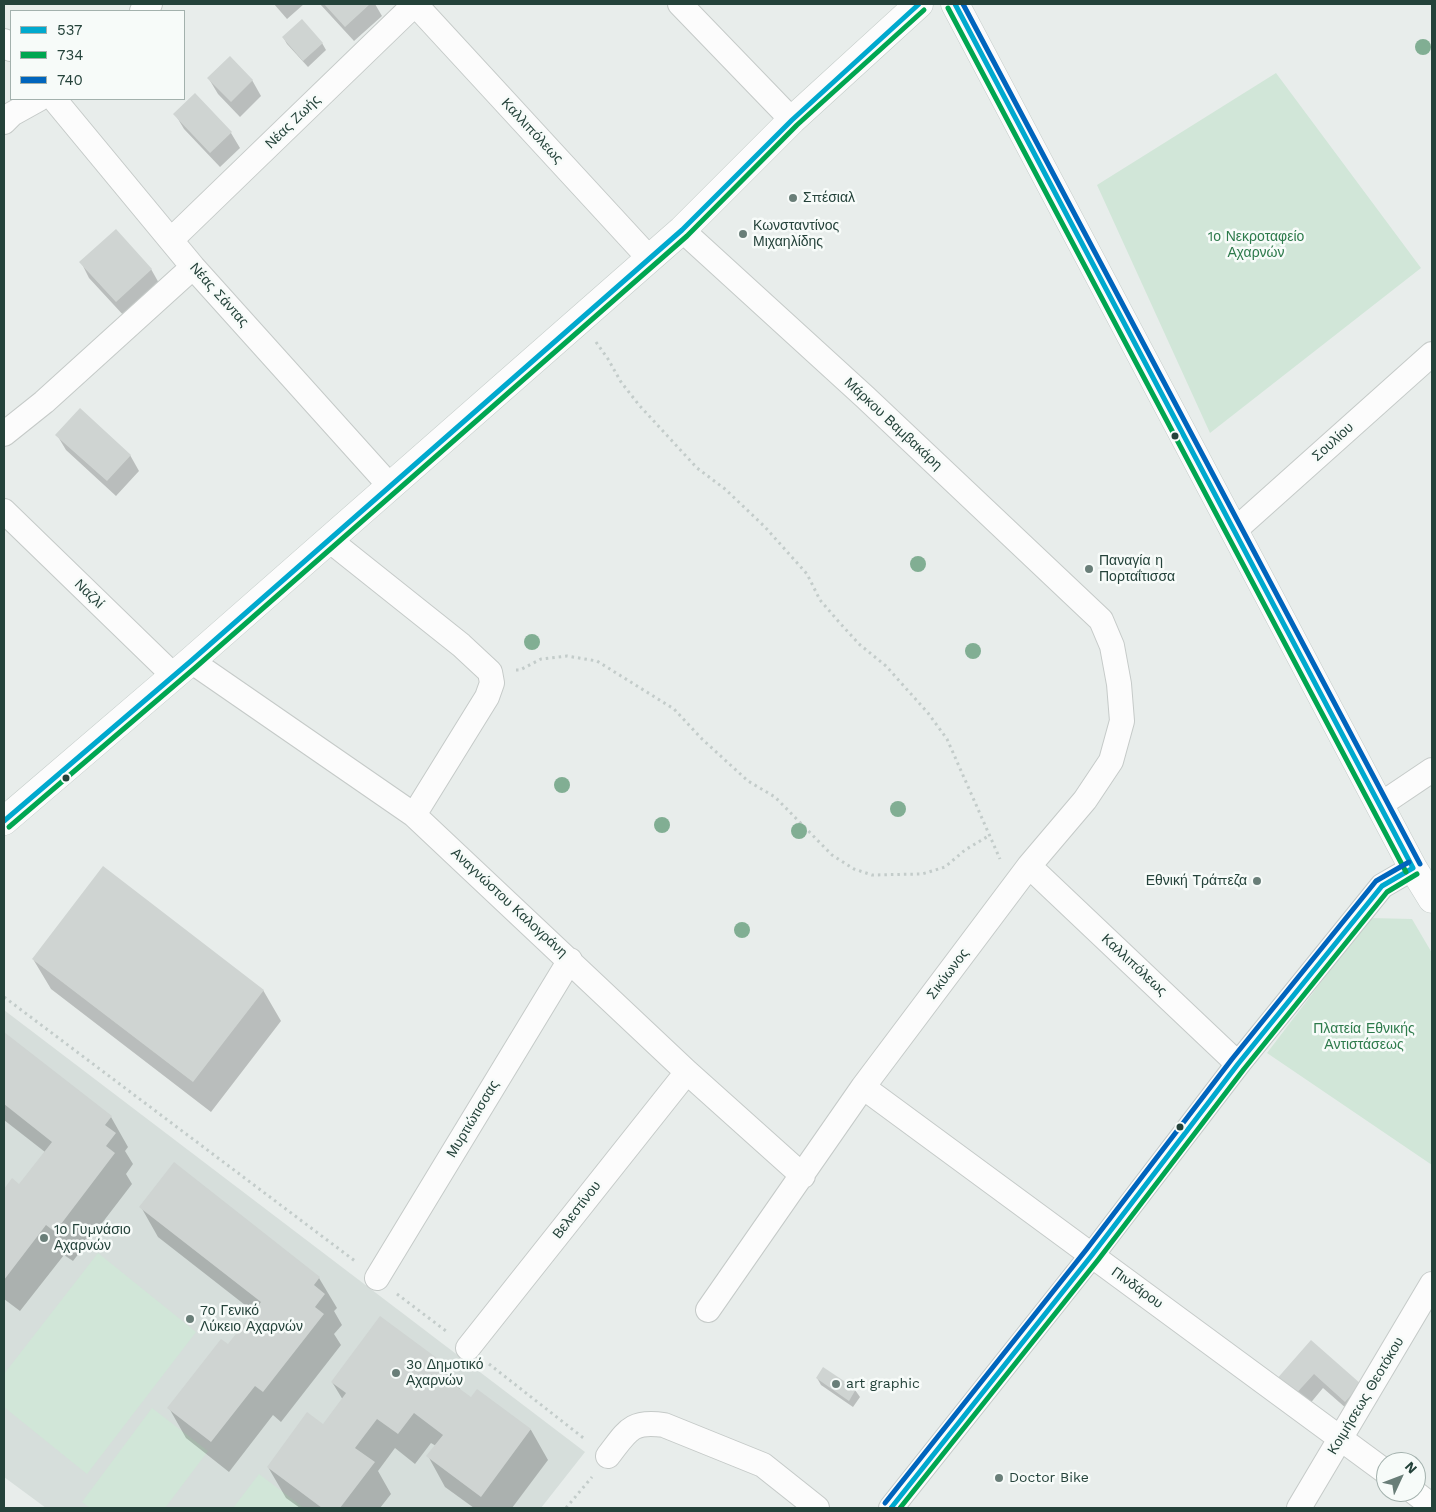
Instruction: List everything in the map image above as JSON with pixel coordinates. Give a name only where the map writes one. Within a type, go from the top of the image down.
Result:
[{"type":"main road","points":[[4,821],[182,669],[682,230],[792,120],[919,4]]},
{"type":"main road","points":[[955,4],[1413,868],[1432,899]]},
{"type":"street","name":"Νέας Ζωής","points":[[171,240],[415,4]]},
{"type":"street","name":"Καλλιπόλεως","points":[[415,4],[650,258]]},
{"type":"street","points":[[680,4],[792,120]]},
{"type":"street","points":[[4,122],[12,114],[37,100]]},
{"type":"street","name":"Νέας Σάντας","points":[[55,100],[193,267],[390,486]]},
{"type":"street","name":"Μάρκου Βαμβακάρη","points":[[682,230],[865,397],[1101,620]]},
{"type":"street","points":[[4,434],[44,402],[193,267]]},
{"type":"street","name":"Σουλίου","points":[[1234,531],[1432,354]]},
{"type":"street","name":"Ναζλί","points":[[4,511],[182,669]]},
{"type":"street","points":[[328,539],[462,645],[490,672],[492,683],[487,697],[414,815]]},
{"type":"street","name":"Σικύωνος","points":[[708,1310],[803,1176],[863,1087],[1029,866],[1084,800],[1111,761],[1122,721],[1119,684],[1112,646],[1101,620]]},
{"type":"street","name":"Αναγνώστου Καλογράνη","points":[[182,669],[414,815],[570,960],[686,1072],[803,1176]]},
{"type":"street","points":[[1380,804],[1432,770]]},
{"type":"street","name":"Καλλιπόλεως","points":[[1029,866],[1238,1064]]},
{"type":"street","points":[[891,1508],[1092,1255],[1238,1064],[1382,886],[1413,868]]},
{"type":"street","name":"Μυρτιώτισσας","points":[[377,1278],[570,960]]},
{"type":"street","name":"Βελεστίνου","points":[[468,1348],[686,1072]]},
{"type":"street","name":"Πινδάρου","points":[[863,1087],[1376,1465]]},
{"type":"street","name":"Κοιμήσεως Θεοτόκου","points":[[1299,1508],[1432,1284]]},
{"type":"street","points":[[608,1456],[629,1428],[649,1423],[664,1426],[763,1465],[817,1508]]},
{"type":"path","points":[[580,319],[608,359],[621,382],[639,405],[697,468],[732,495],[765,527],[807,574],[820,600],[839,622],[859,644],[886,666],[928,713],[946,739],[1001,861],[1015,885]]},
{"type":"path","points":[[490,672],[520,670],[542,659],[567,656],[597,661],[674,709],[702,739],[748,780],[775,797],[832,855],[854,869],[872,875],[922,874],[945,867],[965,850],[990,835]]},
{"type":"path","points":[[4,997],[377,1278],[608,1456],[566,1508]]},
{"type":"shaded area","points":[[4,1010],[585,1452],[541,1508],[46,1508],[4,1477]]},
{"type":"green space","name":"1ο Νεκροταφείο Αχαρνών","points":[[1276,73],[1421,268],[1210,433],[1097,185]]},
{"type":"green space","name":"Πλατεία Εθνικής Αντιστάσεως","points":[[1370,918],[1412,919],[1432,953],[1432,1165],[1267,1053]]},
{"type":"green space","points":[[98,1253],[196,1332],[87,1474],[4,1407],[4,1374]]},
{"type":"green space","points":[[152,1408],[208,1451],[165,1508],[90,1508],[82,1502]]},
{"type":"green space","points":[[259,1474],[304,1508],[233,1508]]},
{"type":"building","points":[[324,4],[370,4],[345,27]]},
{"type":"building","points":[[302,19],[323,43],[303,61],[282,37]]},
{"type":"building","points":[[230,56],[253,80],[231,102],[207,78]]},
{"type":"building","points":[[195,93],[232,132],[210,153],[173,114]]},
{"type":"building","points":[[116,229],[152,269],[116,302],[79,262]]},
{"type":"building","points":[[80,408],[131,455],[107,481],[55,435]]},
{"type":"building","points":[[103,866],[264,990],[193,1082],[32,959]]},
{"type":"building","points":[[4,1032],[112,1116],[105,1125],[116,1133],[106,1146],[115,1153],[55,1232],[46,1225],[4,1280],[4,1189],[12,1178],[19,1184],[52,1142],[4,1104]]},
{"type":"building","points":[[174,1162],[320,1277],[314,1285],[325,1294],[315,1307],[324,1314],[263,1392],[255,1386],[211,1442],[167,1408],[221,1339],[228,1344],[261,1302],[139,1207]]},
{"type":"building","points":[[380,1316],[449,1367],[442,1376],[471,1397],[477,1389],[531,1429],[481,1497],[426,1456],[443,1435],[414,1413],[398,1434],[377,1419],[355,1448],[375,1462],[340,1508],[322,1508],[267,1467],[307,1412],[323,1424],[346,1393],[331,1382]]},
{"type":"building","points":[[1311,1340],[1361,1384],[1345,1402],[1314,1374],[1293,1397],[1275,1381]]},
{"type":"building","name":"art graphic","points":[[823,1367],[856,1389],[849,1401],[816,1378]]},
{"type":"transit line","name":"537","points":[[4,821],[191,661],[682,230],[792,120],[919,4]]},
{"type":"transit line","name":"537","points":[[955,4],[1413,868]]},
{"type":"transit line","name":"740","points":[[963,4],[1420,864]]},
{"type":"transit line","name":"734","points":[[948,8],[1406,872]]},
{"type":"transit line","name":"734","points":[[9,827],[196,667],[687,236],[797,125],[924,10]]},
{"type":"transit line","name":"740","points":[[885,1503],[1086,1250],[1232,1059],[1376,881],[1409,862]]},
{"type":"transit line","name":"537","points":[[891,1508],[1092,1255],[1238,1064],[1382,886],[1413,868]]},
{"type":"transit line","name":"734","points":[[900,1508],[1098,1260],[1244,1069],[1387,892],[1417,874]]},
{"type":"place","name":"Σπέσιαλ","points":[[793,198]]},
{"type":"place","name":"Κωνσταντίνος Μιχαηλίδης","points":[[743,234]]},
{"type":"place","name":"Παναγία η Πορταΐτισσα","points":[[1089,569]]},
{"type":"place","name":"Εθνική Τράπεζα","points":[[1257,881]]},
{"type":"place","name":"1ο Γυμνάσιο Αχαρνών","points":[[44,1238]]},
{"type":"place","name":"7ο Γενικό Λύκειο Αχαρνών","points":[[190,1319]]},
{"type":"place","name":"3ο Δημοτικό Αχαρνών","points":[[396,1373]]},
{"type":"place","name":"art graphic","points":[[836,1384]]},
{"type":"place","name":"Doctor Bike","points":[[999,1478]]}]
